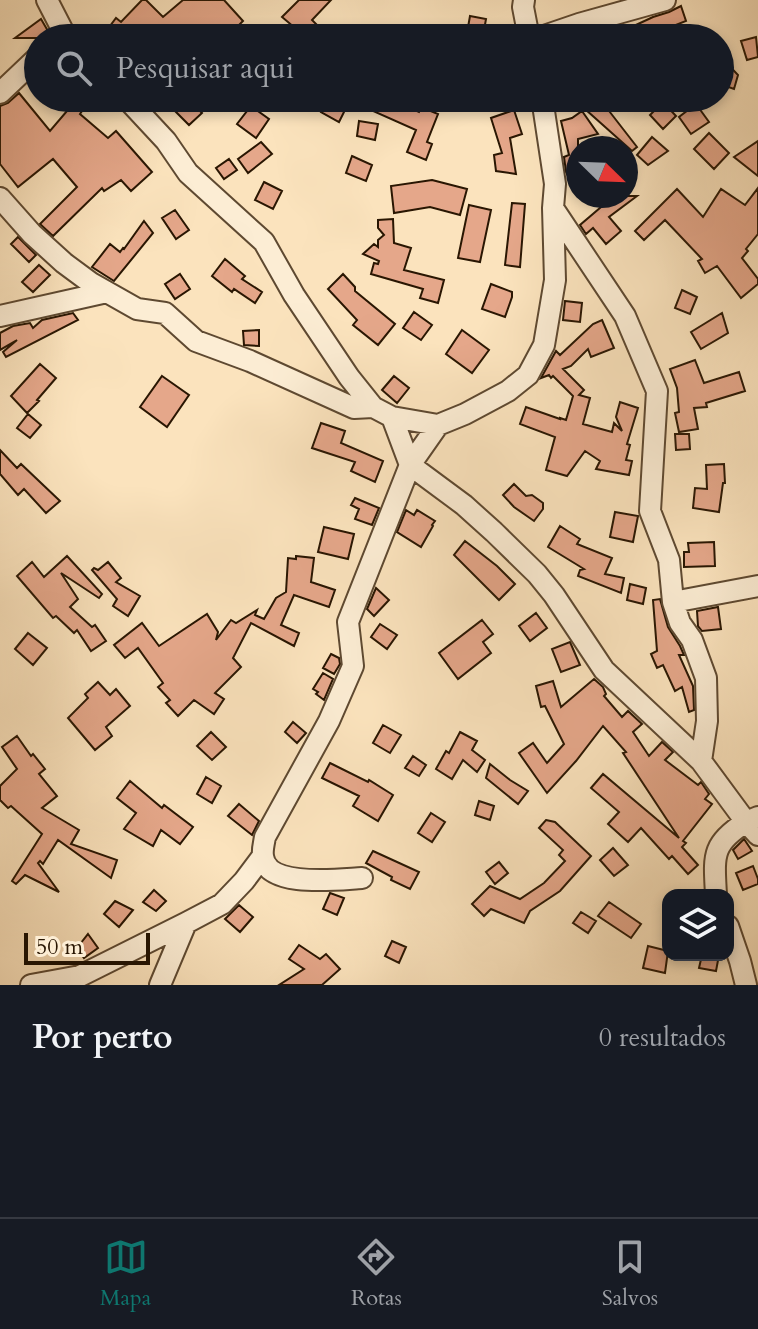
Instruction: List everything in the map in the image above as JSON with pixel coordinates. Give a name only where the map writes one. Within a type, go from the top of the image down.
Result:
[{"type":"street","points":[[47,0],[58,24]]},
{"type":"street","points":[[524,0],[526,24]]},
{"type":"street","points":[[579,24],[665,0]]},
{"type":"street","points":[[0,93],[24,70]]},
{"type":"street","points":[[139,112],[166,141],[188,173],[264,242],[294,295],[373,407],[392,417],[438,425],[508,391],[528,375],[544,345],[555,280],[555,184],[544,112]]},
{"type":"street","points":[[0,198],[32,234],[64,263],[137,309],[165,313],[196,341],[250,361],[354,408],[373,407]]},
{"type":"street","points":[[553,208],[625,316],[657,391],[650,511],[669,560],[673,602],[680,623],[692,640],[706,678],[707,721],[701,761]]},
{"type":"street","points":[[0,316],[107,292]]},
{"type":"street","points":[[392,417],[410,465],[464,505],[537,574],[604,670],[701,761],[754,824],[730,833],[721,842],[715,862],[716,889]]},
{"type":"street","points":[[31,985],[80,976],[222,904],[262,857],[265,837],[329,721],[353,666],[348,622],[410,465],[438,425]]},
{"type":"street","points":[[673,602],[758,586]]},
{"type":"street","points":[[262,857],[266,865],[279,875],[301,881],[362,878]]},
{"type":"street","points":[[160,985],[186,923]]},
{"type":"street","points":[[734,944],[746,985]]},
{"type":"building","points":[[142,0],[146,0],[163,17],[183,0],[224,0],[243,21],[240,24],[112,24],[116,18],[121,22]]},
{"type":"building","points":[[299,0],[331,0],[312,20],[316,24],[290,24],[282,17]]},
{"type":"building","points":[[681,6],[686,21],[678,24],[638,24],[653,17]]},
{"type":"building","points":[[470,16],[486,19],[485,24],[469,24]]},
{"type":"building","points":[[756,37],[758,57],[747,60],[741,41]]},
{"type":"building","points":[[19,93],[24,99],[24,112],[34,112],[50,131],[66,112],[81,112],[108,138],[116,131],[152,172],[131,191],[121,180],[104,191],[102,188],[53,236],[40,224],[77,187],[53,159],[18,187],[0,164],[0,106]]},
{"type":"building","points":[[176,112],[201,112],[189,125]]},
{"type":"building","points":[[246,112],[259,112],[269,119],[256,138],[237,124]]},
{"type":"building","points":[[321,112],[344,112],[339,122]]},
{"type":"building","points":[[375,112],[438,114],[427,142],[432,144],[426,160],[407,152],[416,130]]},
{"type":"building","points":[[515,112],[522,134],[510,138],[516,174],[496,171],[494,155],[502,153],[491,118]]},
{"type":"building","points":[[583,112],[598,134],[566,136],[566,142],[561,121]]},
{"type":"building","points":[[588,112],[610,112],[628,136],[615,136]]},
{"type":"building","points":[[653,112],[672,112],[676,116],[663,129],[650,115]]},
{"type":"building","points":[[686,112],[702,112],[709,122],[691,134],[679,117]]},
{"type":"building","points":[[359,121],[378,124],[375,140],[357,136]]},
{"type":"building","points":[[709,133],[729,153],[714,169],[694,149]]},
{"type":"building","points":[[652,137],[668,151],[648,165],[638,154]]},
{"type":"building","points":[[758,141],[758,176],[734,157]]},
{"type":"building","points":[[261,142],[272,154],[248,173],[238,159]]},
{"type":"building","points":[[352,156],[372,165],[366,181],[346,173]]},
{"type":"building","points":[[229,159],[237,170],[224,179],[216,168]]},
{"type":"building","points":[[432,180],[467,189],[460,215],[430,207],[394,213],[391,186]]},
{"type":"building","points":[[264,182],[282,191],[273,209],[255,200]]},
{"type":"building","points":[[758,188],[758,234],[742,258],[758,279],[758,284],[741,298],[717,266],[705,273],[698,261],[702,259],[665,220],[644,240],[635,231],[677,189],[703,217],[721,189],[745,205]]},
{"type":"building","points":[[512,203],[525,204],[520,267],[505,265]]},
{"type":"building","points":[[469,205],[491,210],[480,262],[458,258]]},
{"type":"building","points":[[600,208],[621,208],[609,217],[621,231],[606,244],[593,228],[586,234],[580,225]]},
{"type":"building","points":[[175,210],[189,230],[176,239],[162,218]]},
{"type":"building","points":[[393,219],[394,243],[411,248],[404,270],[444,280],[438,303],[420,298],[423,289],[371,274],[374,263],[378,264],[379,261],[363,254],[374,244],[378,247],[378,240],[384,235],[378,228],[378,220]]},
{"type":"building","points":[[144,221],[153,233],[114,281],[92,267],[110,244],[120,252],[124,249]]},
{"type":"building","points":[[18,237],[36,255],[29,262],[11,244]]},
{"type":"building","points":[[225,259],[245,276],[242,279],[262,292],[255,303],[234,289],[232,292],[212,276]]},
{"type":"building","points":[[39,265],[50,275],[33,292],[22,282]]},
{"type":"building","points":[[180,274],[190,289],[175,299],[165,284]]},
{"type":"building","points":[[343,274],[355,291],[395,324],[378,345],[353,325],[357,320],[328,289]]},
{"type":"building","points":[[491,284],[512,292],[505,317],[482,309]]},
{"type":"building","points":[[682,290],[697,297],[690,314],[675,308]]},
{"type":"building","points":[[565,301],[582,303],[580,322],[563,320]]},
{"type":"building","points":[[414,312],[432,325],[421,340],[403,328]]},
{"type":"building","points":[[73,313],[78,320],[6,357],[3,352],[17,340],[0,350],[0,333],[13,326],[30,323],[33,328],[42,320]]},
{"type":"building","points":[[722,313],[728,333],[701,349],[691,332]]},
{"type":"building","points":[[602,320],[614,348],[591,357],[588,349],[571,366],[563,369],[584,390],[579,395],[590,398],[583,424],[612,432],[614,423],[622,431],[616,417],[620,402],[638,408],[627,444],[630,445],[626,460],[632,461],[629,475],[596,469],[600,461],[585,451],[567,476],[546,470],[555,437],[520,424],[526,407],[566,420],[573,396],[553,376],[541,378],[556,351],[560,355],[593,324]]},
{"type":"building","points":[[259,330],[259,346],[244,345],[243,331]]},
{"type":"building","points":[[462,330],[489,350],[472,373],[446,354]]},
{"type":"building","points":[[695,360],[704,383],[739,372],[745,391],[706,403],[707,407],[694,408],[698,429],[679,432],[675,413],[679,412],[677,388],[670,369]]},
{"type":"building","points":[[40,364],[56,378],[27,413],[11,396]]},
{"type":"building","points":[[162,376],[189,395],[167,427],[140,407]]},
{"type":"building","points":[[394,376],[409,388],[397,403],[382,390]]},
{"type":"building","points":[[28,414],[41,425],[30,438],[17,428]]},
{"type":"building","points":[[321,423],[345,431],[341,443],[383,461],[375,482],[351,471],[355,462],[312,448]]},
{"type":"building","points":[[675,434],[689,434],[690,449],[676,450]]},
{"type":"building","points":[[0,450],[17,468],[21,464],[60,501],[46,513],[24,489],[18,495],[0,474]]},
{"type":"building","points":[[724,464],[725,483],[719,512],[693,508],[695,488],[707,489],[706,465]]},
{"type":"building","points":[[514,484],[526,496],[532,495],[543,503],[543,509],[534,521],[503,495]]},
{"type":"building","points":[[355,498],[379,508],[372,525],[355,519],[359,509],[351,505]]},
{"type":"building","points":[[406,510],[414,515],[417,510],[435,521],[421,547],[397,532]]},
{"type":"building","points":[[615,512],[638,516],[633,542],[610,537]]},
{"type":"building","points":[[560,526],[580,539],[577,544],[612,558],[605,574],[624,578],[621,593],[578,576],[584,569],[548,547]]},
{"type":"building","points":[[324,527],[354,534],[348,559],[318,552]]},
{"type":"building","points":[[465,541],[515,584],[499,600],[454,555]]},
{"type":"building","points":[[714,542],[715,566],[684,567],[684,552],[689,552],[688,543]]},
{"type":"building","points":[[67,556],[102,594],[99,598],[61,573],[78,599],[70,607],[92,627],[95,625],[106,641],[91,651],[77,630],[74,633],[56,616],[53,618],[17,576],[32,562],[44,577]]},
{"type":"building","points":[[296,556],[314,558],[311,582],[335,590],[329,607],[294,595],[281,625],[299,633],[294,646],[251,623],[233,658],[241,667],[215,693],[224,699],[214,714],[194,700],[178,716],[166,703],[170,700],[158,687],[163,683],[138,648],[125,658],[114,645],[142,623],[159,646],[207,614],[218,632],[216,640],[231,620],[236,623],[257,610],[255,615],[264,619],[276,598],[286,592],[288,558],[296,559]]},
{"type":"building","points":[[108,562],[121,578],[116,582],[140,596],[128,616],[113,606],[117,599],[92,570],[98,570]]},
{"type":"building","points":[[630,584],[646,588],[643,604],[627,600]]},
{"type":"building","points":[[376,588],[389,600],[374,616],[367,609]]},
{"type":"building","points":[[660,599],[668,627],[684,655],[679,655],[693,686],[694,710],[689,712],[682,687],[675,691],[663,665],[657,668],[651,654],[657,651],[653,600]]},
{"type":"building","points":[[718,607],[721,629],[702,631],[698,626],[697,611]]},
{"type":"building","points":[[536,613],[547,628],[530,641],[519,626]]},
{"type":"building","points":[[482,620],[493,634],[483,642],[491,653],[458,679],[439,653]]},
{"type":"building","points":[[380,624],[397,635],[387,649],[371,637]]},
{"type":"building","points":[[28,633],[47,648],[33,665],[15,649]]},
{"type":"building","points":[[570,642],[580,665],[561,672],[552,649]]},
{"type":"building","points":[[331,654],[339,658],[340,664],[334,674],[323,668]]},
{"type":"building","points":[[323,673],[333,679],[324,700],[313,689]]},
{"type":"building","points":[[594,679],[603,687],[604,696],[622,717],[628,711],[642,724],[633,732],[649,756],[662,742],[673,752],[665,760],[698,785],[701,782],[709,794],[705,799],[712,804],[683,841],[686,843],[682,847],[698,865],[688,874],[672,856],[669,859],[641,828],[628,842],[608,824],[619,812],[591,788],[603,774],[679,838],[623,753],[626,752],[603,726],[547,793],[519,753],[533,743],[547,763],[564,744],[545,706],[541,707],[536,686],[553,681],[561,707]]},
{"type":"building","points":[[98,682],[110,695],[116,689],[130,706],[106,727],[112,736],[95,750],[68,718],[88,698],[85,694]]},
{"type":"building","points":[[293,722],[306,733],[297,743],[285,732]]},
{"type":"building","points":[[383,725],[401,735],[390,753],[373,743]]},
{"type":"building","points":[[211,732],[226,747],[212,760],[197,746]]},
{"type":"building","points":[[460,732],[477,741],[472,750],[485,760],[477,772],[463,760],[452,779],[436,769]]},
{"type":"building","points":[[17,736],[45,769],[39,774],[57,796],[42,808],[79,830],[71,844],[117,860],[111,878],[58,840],[43,864],[38,863],[59,892],[25,875],[16,884],[12,881],[42,834],[0,800],[0,786],[17,769],[2,747]]},
{"type":"building","points":[[413,756],[426,765],[419,776],[405,768]]},
{"type":"building","points":[[330,763],[369,780],[393,795],[378,821],[353,806],[359,796],[322,778]]},
{"type":"building","points":[[490,764],[528,791],[518,804],[486,778]]},
{"type":"building","points":[[206,777],[221,786],[212,803],[197,794]]},
{"type":"building","points":[[130,781],[162,808],[164,805],[193,827],[180,844],[161,830],[153,846],[124,829],[136,813],[117,798]]},
{"type":"building","points":[[479,801],[494,806],[490,820],[475,815]]},
{"type":"building","points":[[239,804],[259,821],[252,835],[228,816]]},
{"type":"building","points":[[431,813],[445,822],[432,842],[418,833]]},
{"type":"building","points":[[546,820],[555,822],[591,856],[560,891],[530,911],[524,923],[491,909],[484,916],[472,904],[490,886],[520,899],[544,883],[565,861],[559,855],[563,850],[539,828]]},
{"type":"building","points":[[744,839],[752,851],[738,859],[733,850]]},
{"type":"building","points":[[613,848],[628,865],[614,876],[600,860]]},
{"type":"building","points":[[373,851],[419,872],[410,889],[366,863]]},
{"type":"building","points":[[499,862],[508,873],[495,884],[486,872]]},
{"type":"building","points":[[753,866],[758,884],[743,890],[736,873]]},
{"type":"building","points":[[154,890],[166,901],[156,911],[143,902]]},
{"type":"building","points":[[330,893],[344,898],[337,915],[323,909]]},
{"type":"building","points":[[115,901],[133,910],[119,927],[104,914]]},
{"type":"building","points":[[609,902],[641,924],[631,938],[598,916]]},
{"type":"building","points":[[239,905],[253,917],[240,932],[225,919]]},
{"type":"building","points":[[581,912],[596,921],[588,933],[573,923]]},
{"type":"building","points":[[88,934],[98,948],[84,958],[77,948]]},
{"type":"building","points":[[392,941],[406,947],[399,963],[385,956]]},
{"type":"building","points":[[299,945],[320,959],[326,954],[340,969],[322,985],[279,985],[304,969],[289,959]]},
{"type":"building","points":[[648,946],[662,950],[662,961],[667,961],[665,973],[643,968]]},
{"type":"building","points":[[701,961],[718,961],[716,971],[699,968]]}]
